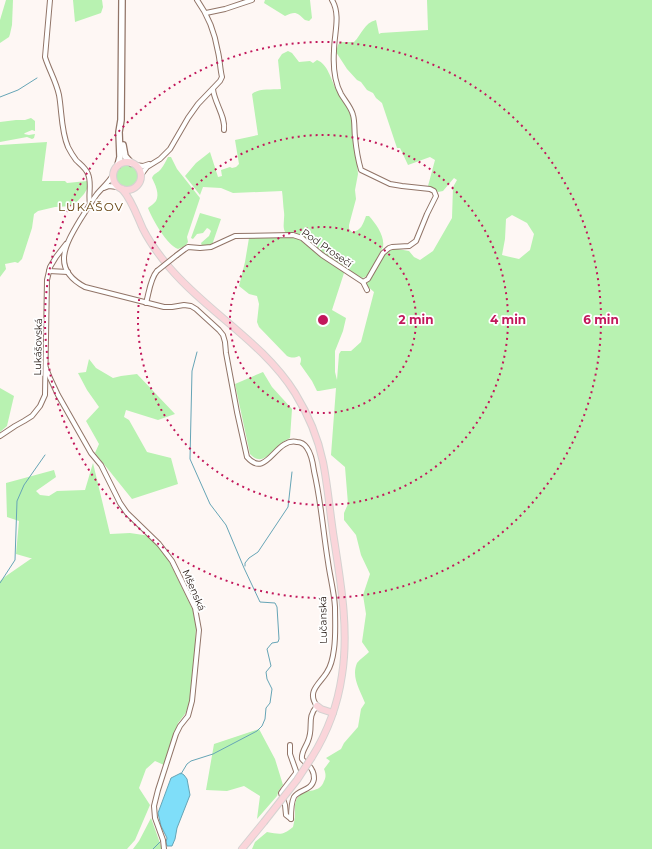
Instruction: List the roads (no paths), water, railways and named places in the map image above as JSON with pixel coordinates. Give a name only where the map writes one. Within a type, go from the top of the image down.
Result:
[{"type":"main road","points":[[138,216],[126,195],[114,181],[113,174],[115,168],[124,162],[133,164],[139,169],[141,175],[140,182],[133,190],[133,199],[143,229],[158,254],[178,278],[263,355],[284,378],[298,399],[313,428],[323,462],[344,617],[345,636],[342,676],[333,713],[312,757],[297,780],[242,849]]},
{"type":"main road","points":[[120,188],[128,190],[135,188]]},
{"type":"main road","points":[[317,706],[333,713]]},
{"type":"street","points":[[50,0],[45,57],[59,94],[68,146],[72,154],[89,174],[90,204]]},
{"type":"street","points":[[122,0],[121,120],[124,152],[125,156],[133,164],[143,166],[160,159],[170,149],[198,104],[213,89],[222,77],[213,32],[206,13],[197,0]]},
{"type":"street","points":[[206,13],[225,9],[252,0]]},
{"type":"street","points":[[332,0],[337,16],[334,50],[335,76],[339,90],[353,114],[355,139],[361,170],[390,184],[430,189],[434,191],[436,196],[416,242],[409,246],[392,247],[383,252],[368,279],[363,282],[367,290]]},
{"type":"street","points":[[213,89],[224,125],[224,130]]},
{"type":"street","points":[[118,165],[120,158],[119,132],[121,120]]},
{"type":"street","points":[[141,175],[146,168],[154,162]]},
{"type":"street","name":"Lukášovská","points":[[0,436],[32,416],[40,406],[45,395],[47,280],[50,267],[90,204],[113,174]]},
{"type":"street","points":[[102,189],[109,186],[120,188]]},
{"type":"street","name":"Pod Prosečí","points":[[146,303],[154,274],[177,255],[188,247],[211,248],[235,236],[293,235],[302,238],[322,255],[363,282]]},
{"type":"street","points":[[67,242],[64,258],[65,263],[68,272],[75,281],[85,287],[146,303]]},
{"type":"street","points":[[49,272],[68,272]]},
{"type":"street","name":"Lučanská","points":[[146,303],[172,307],[191,306],[223,335],[237,412],[247,457],[251,462],[256,464],[263,463],[285,443],[293,441],[301,442],[311,457],[318,488],[332,585],[335,635],[331,663],[327,672],[316,685],[313,692],[313,701],[317,706],[311,715],[310,734],[301,756],[303,761],[313,771],[313,782],[308,788],[299,792],[294,798],[292,802],[290,819],[286,815],[285,805],[281,794],[296,773],[296,769],[290,754],[290,745]]},
{"type":"street","name":"Mšenská","points":[[46,368],[58,395],[91,453],[101,465],[120,503],[127,513],[150,535],[172,560],[195,608],[199,630],[192,701],[188,716],[176,734],[154,806],[155,818],[163,840],[164,849]]},
{"type":"water","points":[[181,773],[187,779],[190,795],[177,828],[172,846],[167,846],[167,838],[161,826],[158,813],[171,778]]},
{"type":"waterway","points":[[0,97],[18,90],[37,78]]},
{"type":"waterway","points":[[181,774],[187,764],[191,761],[213,754],[257,731],[262,726],[265,719],[266,708],[270,703],[272,689],[267,679],[266,672],[271,666],[267,649],[272,643],[278,642],[279,639],[277,607],[275,603],[260,602],[226,525],[210,504],[190,459],[192,371],[197,352]]},
{"type":"waterway","points":[[0,583],[15,560],[17,501],[24,485],[45,455]]},
{"type":"waterway","points":[[245,566],[245,563],[249,558],[258,552],[288,507],[292,472]]},
{"type":"waterway","points":[[153,849],[161,841]]},
{"type":"district","name":"LUKÁŠOV","points":[[91,206]]}]
